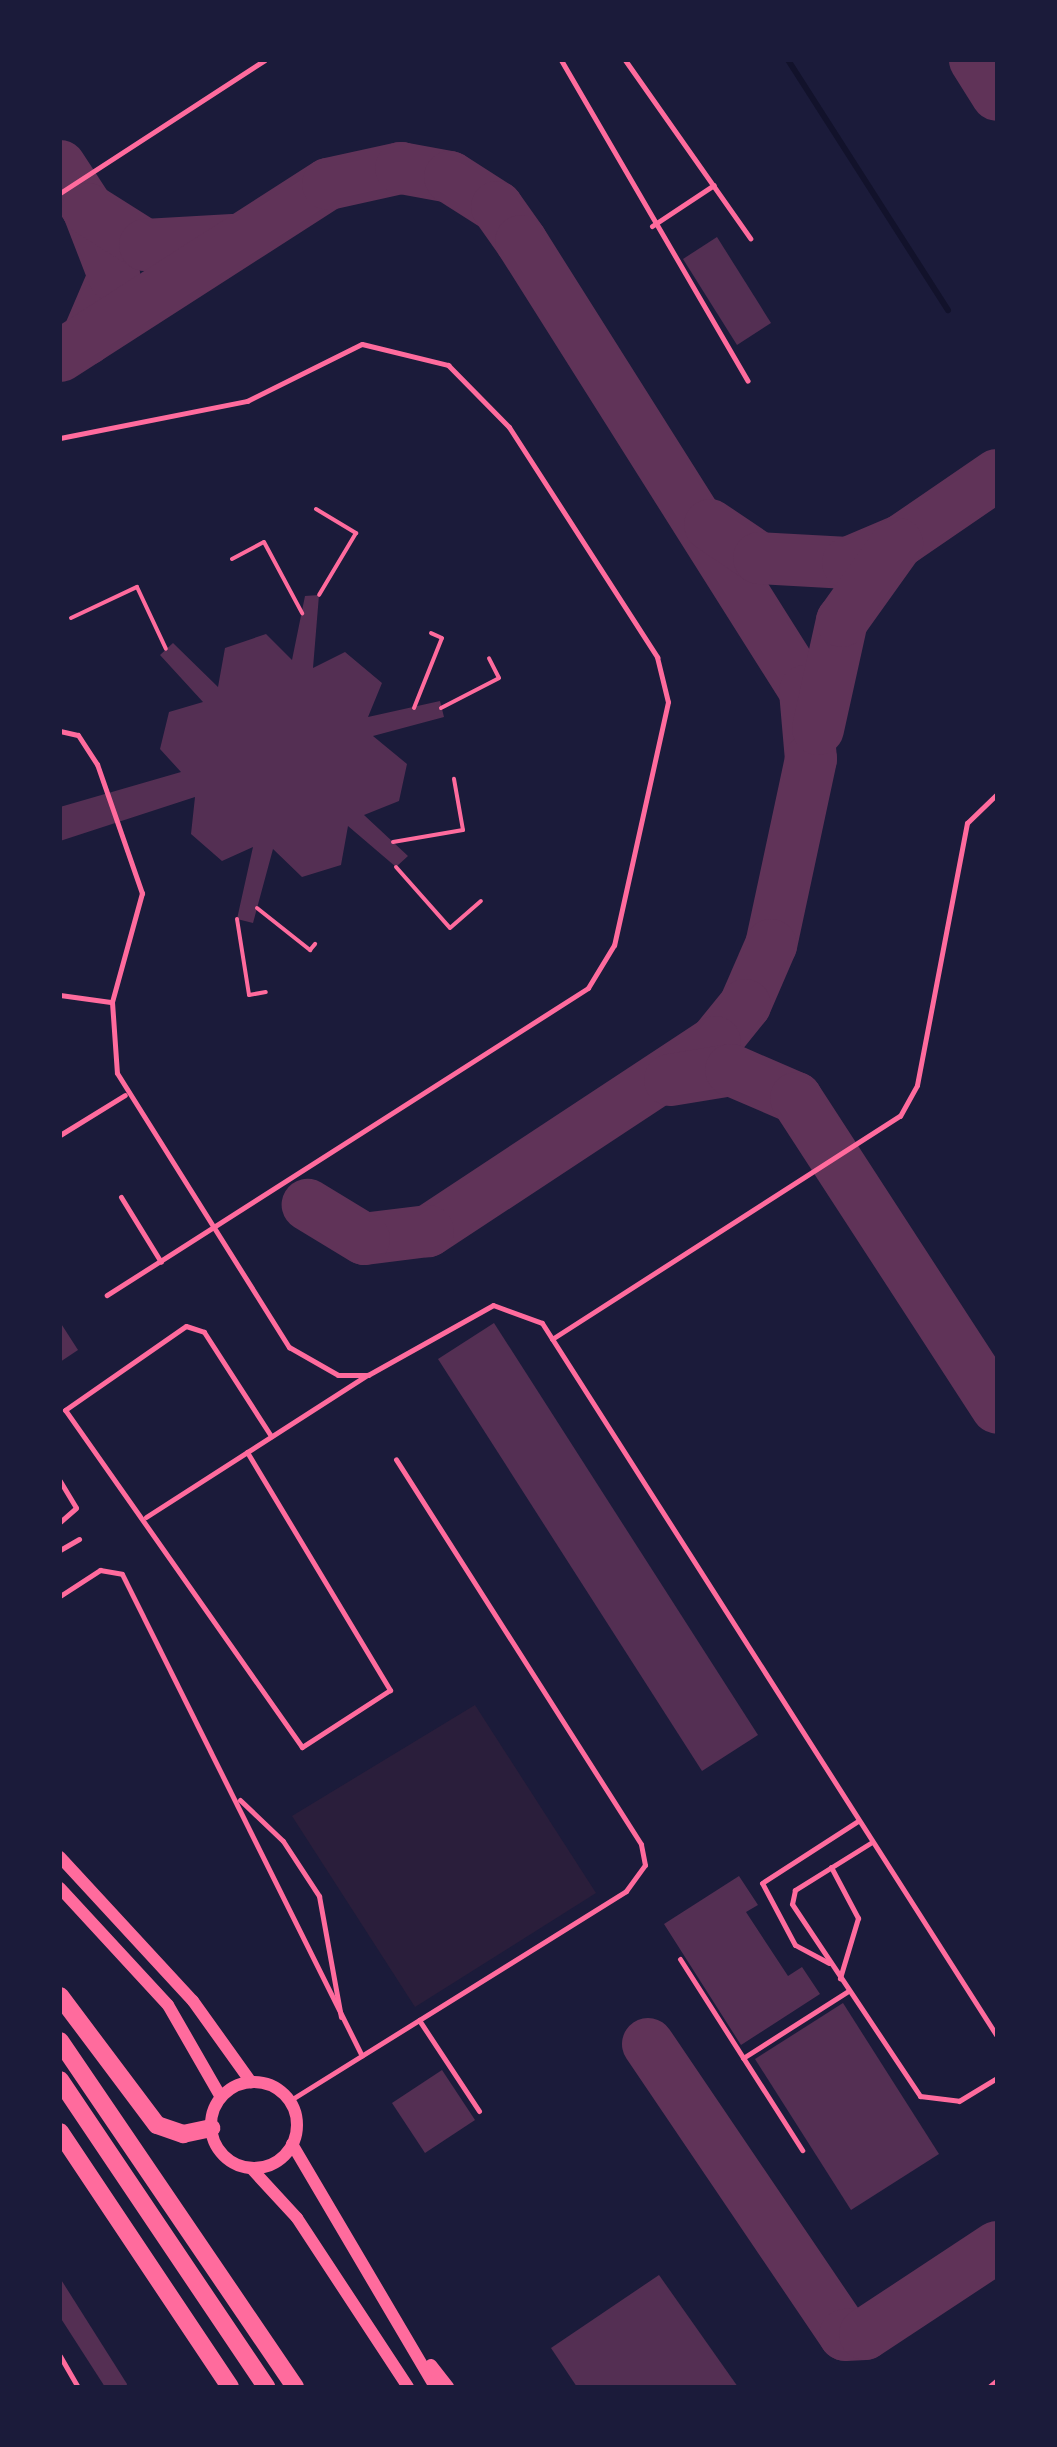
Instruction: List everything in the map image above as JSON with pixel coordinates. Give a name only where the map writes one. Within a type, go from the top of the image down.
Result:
[{"type":"highway","points":[[60,1996],[157,2126],[184,2134],[211,2128]]},
{"type":"highway","points":[[60,2041],[295,2387]]},
{"type":"highway","points":[[60,2080],[266,2387]]},
{"type":"highway","points":[[60,2132],[230,2387]]},
{"type":"street","points":[[60,1857],[131,1932],[251,2082],[289,2101],[292,2144],[318,2200],[415,2345],[448,2387]]},
{"type":"street","points":[[60,1888],[184,2027],[222,2097]]},
{"type":"street","points":[[115,1946],[131,1932]]},
{"type":"street","points":[[251,2082],[222,2097],[211,2128],[226,2158],[251,2168],[297,2218],[408,2387]]},
{"type":"street","points":[[251,2168],[278,2161],[292,2144]]},
{"type":"street","points":[[415,2345],[435,2387]]},
{"type":"lane","points":[[60,192],[265,60]]},
{"type":"lane","points":[[561,60],[652,226],[748,381]]},
{"type":"lane","points":[[625,60],[750,238]]},
{"type":"lane","points":[[652,226],[714,185]]},
{"type":"lane","points":[[60,438],[247,401],[362,344],[448,366],[498,411],[667,686],[618,927],[599,975],[212,1231],[106,1295]]},
{"type":"lane","points":[[60,731],[78,735],[98,764],[142,893],[112,1002],[111,1050],[126,1094],[289,1346],[338,1375],[368,1374]]},
{"type":"lane","points":[[552,1339],[900,1116],[917,1085],[966,823],[997,794]]},
{"type":"lane","points":[[60,995],[112,1002]]},
{"type":"lane","points":[[60,1135],[126,1094]]},
{"type":"lane","points":[[121,1197],[161,1262]]},
{"type":"lane","points":[[146,1517],[368,1374],[493,1305],[528,1312],[552,1339],[997,2036]]},
{"type":"lane","points":[[247,1452],[387,1682],[382,1702],[310,1745],[294,1744],[146,1517],[94,1462],[67,1417],[73,1396],[197,1327],[271,1436]]},
{"type":"lane","points":[[289,2101],[626,1891],[645,1854],[396,1459]]},
{"type":"lane","points":[[60,1481],[76,1508],[60,1522]]},
{"type":"lane","points":[[60,1550],[79,1539]]},
{"type":"lane","points":[[60,1596],[100,1570],[122,1574],[236,1796],[362,2056]]},
{"type":"lane","points":[[236,1796],[283,1840],[318,1896],[342,2020]]},
{"type":"lane","points":[[830,1963],[794,1944],[762,1883],[858,1820]]},
{"type":"lane","points":[[872,1842],[792,1897],[840,1979],[920,2096],[946,2104],[997,2078]]},
{"type":"lane","points":[[831,1867],[858,1918],[840,1979]]},
{"type":"lane","points":[[680,1959],[802,2150]]},
{"type":"lane","points":[[743,2058],[848,1991]]},
{"type":"lane","points":[[420,2020],[479,2111]]},
{"type":"lane","points":[[60,2153],[84,2166]]},
{"type":"lane","points":[[60,2356],[78,2387]]},
{"type":"lane","points":[[990,2387],[997,2380]]},
{"type":"path","points":[[316,509],[356,533],[319,596]]},
{"type":"path","points":[[232,558],[264,542],[302,613]]},
{"type":"path","points":[[71,618],[137,587],[166,649]]},
{"type":"path","points":[[414,708],[442,638],[431,633]]},
{"type":"path","points":[[441,708],[499,678],[489,658]]},
{"type":"path","points":[[394,842],[463,830],[454,779]]},
{"type":"path","points":[[396,868],[450,928],[480,901]]},
{"type":"path","points":[[257,908],[310,950],[315,944]]},
{"type":"path","points":[[237,919],[249,994],[266,992]]},
{"type":"shaded area","points":[[475,1705],[596,1893],[415,2007],[292,1816]]},
{"type":"building","points":[[717,237],[771,323],[737,345],[683,259]]},
{"type":"building","points":[[319,595],[313,668],[345,652],[382,683],[368,717],[440,701],[444,717],[373,736],[407,764],[399,801],[364,815],[408,856],[396,867],[348,826],[341,865],[302,877],[273,849],[253,923],[237,919],[253,847],[222,861],[191,834],[195,797],[60,841],[60,807],[181,772],[160,749],[169,712],[203,702],[160,655],[173,643],[218,687],[225,648],[266,634],[292,660],[305,596]]},
{"type":"building","points":[[60,1322],[78,1350],[60,1362]]},
{"type":"building","points":[[494,1323],[758,1735],[702,1771],[438,1359]]},
{"type":"building","points":[[739,1876],[758,1905],[746,1912],[788,1976],[802,1967],[820,1994],[741,2045],[664,1924]]},
{"type":"building","points":[[843,2003],[939,2154],[851,2210],[755,2059]]},
{"type":"building","points":[[442,2070],[475,2120],[425,2153],[392,2103]]},
{"type":"building","points":[[659,2275],[738,2387],[577,2387],[551,2348]]},
{"type":"building","points":[[60,2278],[126,2387],[105,2387],[60,2317]]},
{"type":"waterway","points":[[788,60],[948,310]]},
{"type":"taxiway","points":[[975,60],[997,95]]},
{"type":"taxiway","points":[[60,166],[88,209]]},
{"type":"taxiway","points":[[60,356],[328,184],[401,168],[450,177],[497,207],[521,241],[805,691],[811,759],[771,945],[745,1005],[715,1042],[428,1231],[364,1239],[308,1205]]},
{"type":"taxiway","points":[[87,339],[114,276],[88,209],[145,245],[233,240]]},
{"type":"taxiway","points":[[710,525],[759,558],[848,563],[902,540],[997,475]]},
{"type":"taxiway","points":[[818,729],[842,621],[897,544]]},
{"type":"taxiway","points":[[670,1080],[731,1070],[796,1098],[997,1407]]},
{"type":"taxiway","points":[[648,2044],[845,2335],[865,2334],[997,2247]]}]
